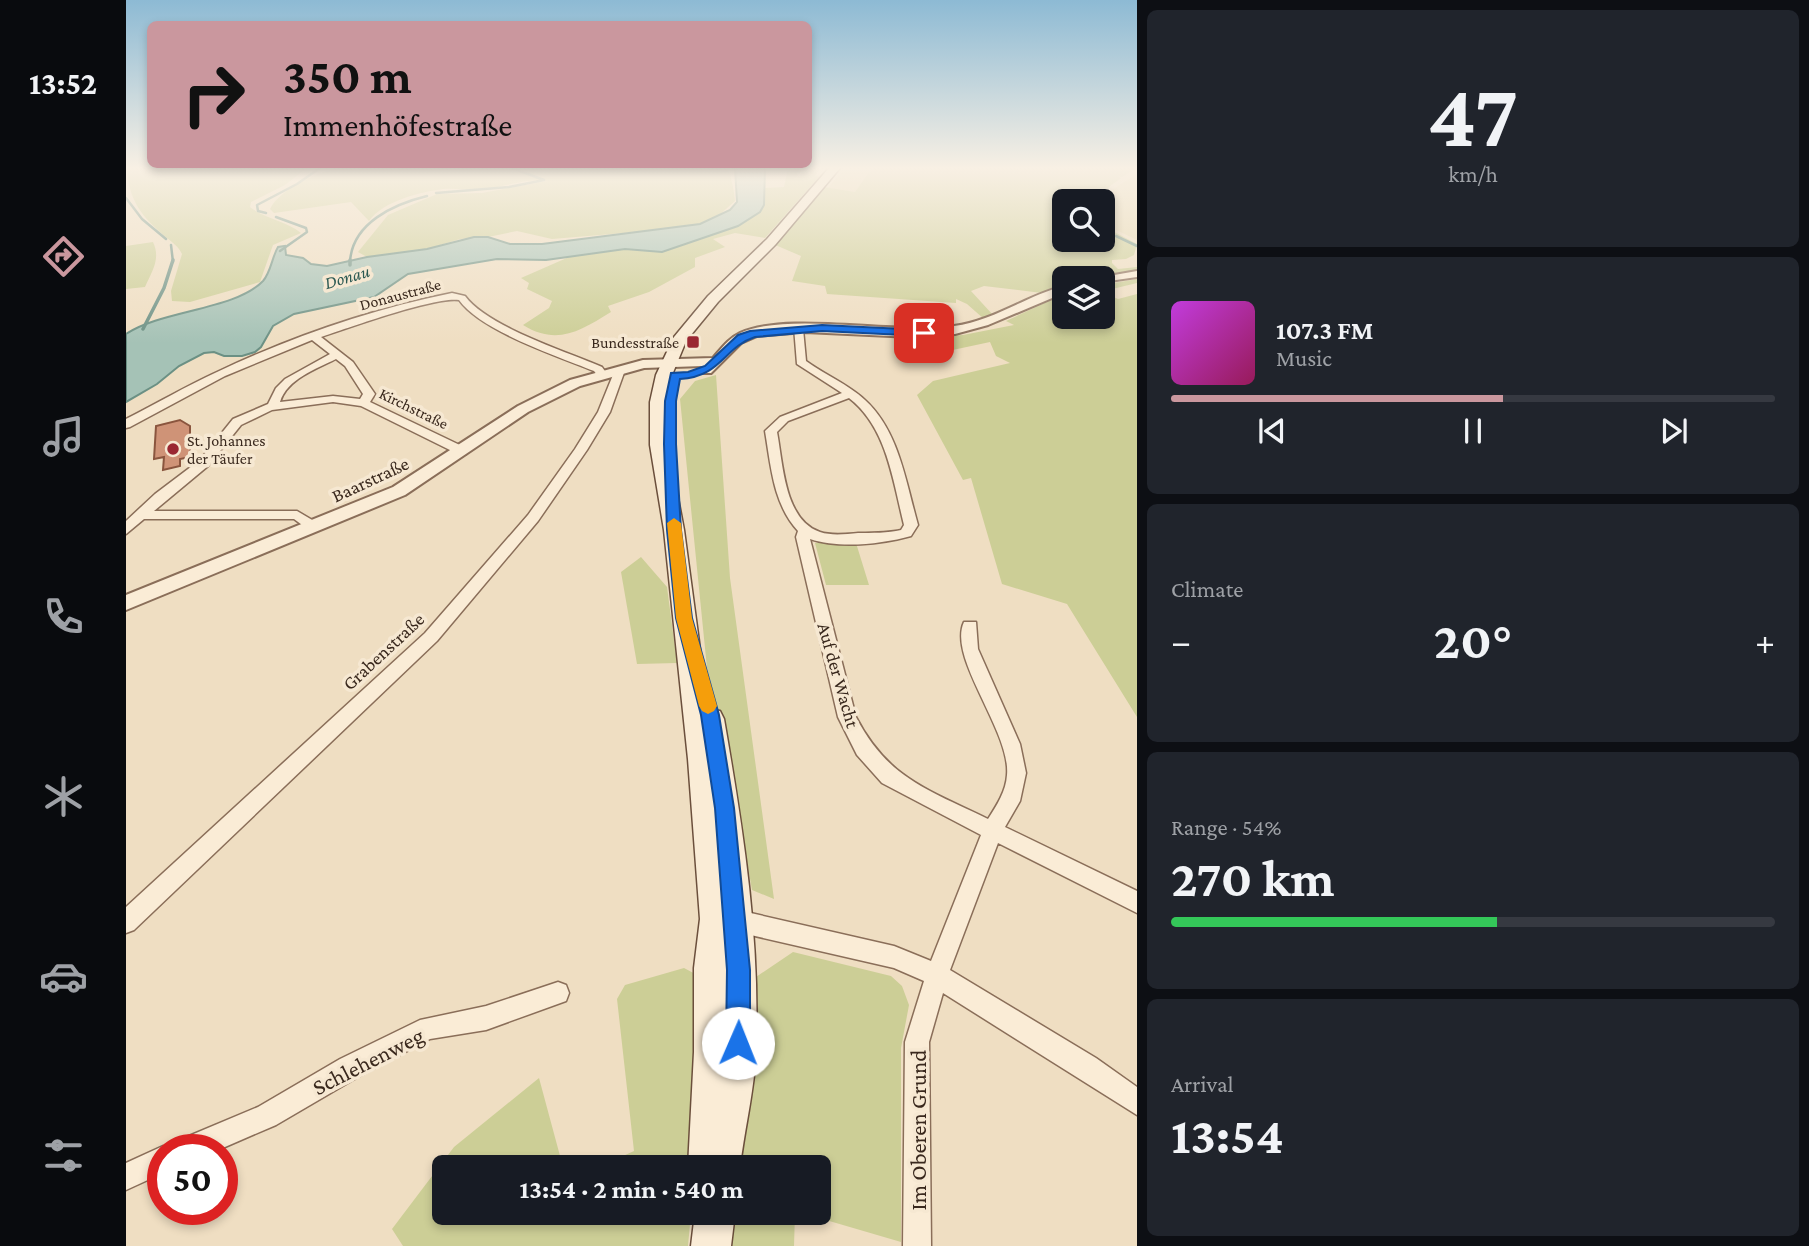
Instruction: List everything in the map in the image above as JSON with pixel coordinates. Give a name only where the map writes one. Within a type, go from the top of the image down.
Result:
[{"type":"main road","points":[[723,1155],[737,1068],[739,970],[725,919],[724,808],[712,727],[684,618],[674,530],[670,444],[672,369],[679,340],[783,226]]},
{"type":"main road","points":[[707,1155],[711,1052],[710,968],[725,919]]},
{"type":"main road","points":[[705,1246],[706,1225]]},
{"type":"main road","points":[[711,1246],[714,1225]]},
{"type":"street","points":[[1115,277],[1137,274]]},
{"type":"street","points":[[672,369],[700,372],[716,362],[741,338],[776,330],[798,328],[918,333],[953,331],[980,326],[1052,293]]},
{"type":"street","name":"Donaustraße","points":[[126,424],[221,374],[313,336],[401,308],[452,296],[467,301],[470,309],[506,330],[597,369],[602,374]]},
{"type":"street","points":[[798,328],[801,362],[850,394],[866,405],[882,429],[911,525],[906,533],[895,536],[825,537],[805,531],[788,510],[771,431],[784,419],[850,394]]},
{"type":"street","points":[[313,336],[349,365],[369,394],[365,403]]},
{"type":"street","points":[[274,406],[278,395],[295,378],[337,355]]},
{"type":"street","name":"Baarstraße","points":[[126,603],[400,491],[523,410],[575,383],[620,370],[672,369]]},
{"type":"street","name":"Grabenstraße","points":[[126,922],[431,638],[533,518],[581,450],[604,412],[620,370]]},
{"type":"street","name":"Kirchstraße","points":[[126,529],[204,463],[237,422],[256,411],[274,406],[333,399],[365,403],[462,451]]},
{"type":"street","points":[[141,515],[297,515],[314,527]]},
{"type":"street","name":"Auf der Wacht","points":[[805,531],[803,537],[848,717],[863,748],[889,777],[926,798],[1137,902]]},
{"type":"street","points":[[937,975],[993,829],[1010,801],[1017,773],[1011,744],[970,649],[970,626]]},
{"type":"street","points":[[725,919],[894,957],[937,975],[1087,1067],[1137,1102]]},
{"type":"street","name":"Im Oberen Grund","points":[[920,1244],[917,1042],[937,975]]},
{"type":"street","name":"Schlehenweg","points":[[224,1134],[267,1116],[348,1068],[428,1028],[486,1018],[558,993]]},
{"type":"street","points":[[126,1177],[147,1167]]},
{"type":"shaded area","points":[[1115,226],[1137,226],[1137,240],[1115,229]]},
{"type":"green space","points":[[155,226],[289,226],[301,233],[273,245],[260,282],[190,302],[172,301],[171,291],[182,254]]},
{"type":"green space","points":[[379,226],[686,226],[552,239],[517,231],[460,239],[427,249],[367,257],[358,252]]},
{"type":"green space","points":[[738,226],[775,226],[765,238],[735,233],[713,239],[725,247],[695,258],[695,267],[649,292],[608,306],[611,312],[568,334],[547,335],[523,325],[549,308],[552,301],[527,289],[529,283],[521,278],[569,257],[604,250],[631,248],[662,252]]},
{"type":"green space","points":[[789,226],[1052,226],[1052,252],[1115,252],[1115,232],[1137,244],[1134,255],[1126,259],[1112,260],[1115,266],[1052,266],[1052,290],[1042,293],[984,286],[971,291],[993,315],[984,319],[967,304],[956,299],[956,303],[827,294],[825,286],[792,281],[801,256],[773,244]]},
{"type":"green space","points":[[153,242],[156,259],[145,287],[126,289],[126,246]]},
{"type":"green space","points":[[1115,266],[1118,269],[1137,267],[1137,273],[1115,276]]},
{"type":"green space","points":[[1137,279],[1137,283],[1115,288],[1115,283]]},
{"type":"green space","points":[[1137,294],[1137,717],[1067,604],[1002,584],[971,478],[963,480],[917,395],[933,381],[1010,363],[996,356],[990,342],[934,354],[929,337],[963,335],[1014,325],[1006,321],[1052,300],[1052,329],[1115,329],[1115,298]]},
{"type":"green space","points":[[716,375],[730,578],[774,899],[752,890],[727,746],[707,668],[680,399],[695,381]]},
{"type":"green space","points":[[815,543],[856,543],[869,585],[826,585]]},
{"type":"green space","points":[[641,557],[667,587],[677,663],[637,664],[621,572]]},
{"type":"green space","points":[[793,952],[891,976],[902,986],[909,1005],[901,1048],[901,1242],[831,1221],[831,1155],[739,1155],[752,1060],[753,979]]},
{"type":"green space","points":[[684,968],[701,977],[695,1155],[625,1155],[634,1151],[617,999],[625,985]]},
{"type":"green space","points":[[539,1078],[560,1155],[448,1155],[454,1147]]},
{"type":"green space","points":[[432,1176],[432,1225],[690,1225],[688,1246],[403,1246],[392,1229]]},
{"type":"green space","points":[[732,1225],[795,1225],[794,1246],[730,1246]]},
{"type":"water","name":"Donau","points":[[683,226],[738,226],[662,252],[625,249],[546,260],[497,259],[408,274],[374,297],[294,314],[273,326],[255,352],[242,356],[204,353],[179,366],[157,384],[126,402],[126,334],[141,326],[251,291],[266,277],[278,247],[285,246],[286,255],[303,258],[311,264],[327,266],[367,257],[427,249],[474,237],[488,237],[510,244],[542,244]]},
{"type":"building","name":"St. Johannes der Täufer","points":[[180,420],[190,426],[190,457],[180,459],[180,466],[163,470],[164,457],[154,459],[156,426]]},
{"type":"waterway","points":[[151,226],[166,239]]},
{"type":"waterway","points":[[280,251],[307,232],[306,228],[301,226]]},
{"type":"waterway","name":"Donau","points":[[350,262],[358,236],[367,226]]},
{"type":"waterway","points":[[1116,236],[1137,246]]},
{"type":"waterway","points":[[171,245],[173,261]]},
{"type":"waterway","points":[[143,329],[164,288],[173,261]]},
{"type":"slow traffic","points":[[674,523],[684,618],[708,706]]},
{"type":"place","name":"Bundesstraße","points":[[693,342]]},
{"type":"place","name":"St. Johannes der Täufer","points":[[173,449]]},
{"type":"route","points":[[738,1043],[739,970],[724,808],[710,715],[684,618],[674,530],[670,444],[671,401],[675,376],[689,375],[709,368],[741,338],[776,330],[822,328],[924,333]]}]
